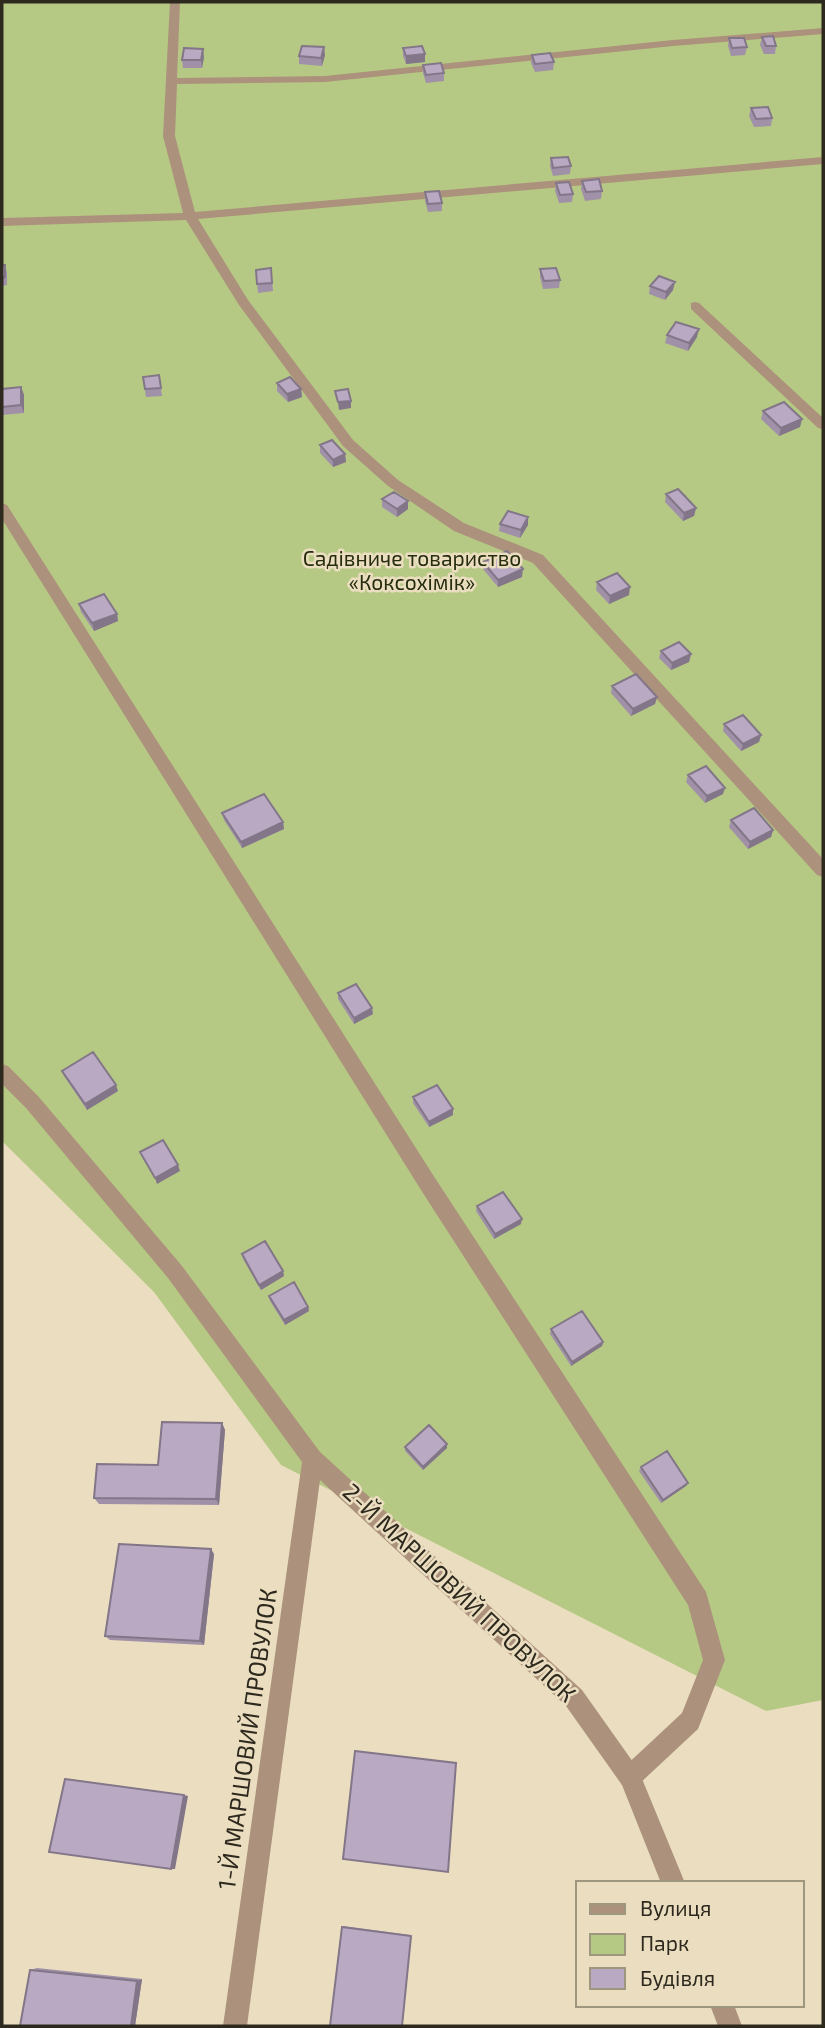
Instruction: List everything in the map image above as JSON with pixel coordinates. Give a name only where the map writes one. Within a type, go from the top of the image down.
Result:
[{"type":"street","points":[[175,2],[170,136],[190,216],[243,302],[348,443],[393,483],[459,527],[538,559],[823,870]]},
{"type":"street","points":[[170,81],[325,79],[673,43],[823,31]]},
{"type":"street","points":[[2,222],[190,216],[823,160]]},
{"type":"street","points":[[695,306],[823,425]]},
{"type":"street","points":[[2,508],[436,1195],[698,1600],[714,1660],[690,1721],[631,1777]]},
{"type":"street","name":"2-Й МАРШОВИЙ ПРОВУЛОК","points":[[2,1072],[32,1102],[175,1272],[313,1459],[574,1698],[631,1777],[672,1881]]},
{"type":"street","name":"1-Й МАРШОВИЙ ПРОВУЛОК","points":[[234,2026],[313,1459]]},
{"type":"street","points":[[723,2007],[730,2026]]},
{"type":"green space","name":"Садівниче товариство «Коксохімік»","points":[[2,2],[823,2],[823,1700],[766,1711],[281,1465],[154,1292],[2,1141]]},
{"type":"building","points":[[773,36],[776,46],[766,46],[762,37]]},
{"type":"building","points":[[729,38],[744,38],[747,47],[732,48]]},
{"type":"building","points":[[302,46],[324,47],[321,58],[299,56]]},
{"type":"building","points":[[422,46],[425,54],[406,56],[403,48]]},
{"type":"building","points":[[184,48],[203,49],[201,60],[182,60]]},
{"type":"building","points":[[550,53],[554,62],[535,64],[532,55]]},
{"type":"building","points":[[441,63],[444,73],[426,75],[423,65]]},
{"type":"building","points":[[768,107],[772,118],[756,119],[751,108]]},
{"type":"building","points":[[568,157],[571,166],[553,168],[551,158]]},
{"type":"building","points":[[599,179],[602,191],[586,192],[582,181]]},
{"type":"building","points":[[569,182],[573,194],[560,195],[556,183]]},
{"type":"building","points":[[439,191],[442,203],[428,204],[425,192]]},
{"type":"building","points":[[2,265],[5,265],[5,277],[2,278]]},
{"type":"building","points":[[271,268],[272,283],[257,284],[256,270]]},
{"type":"building","points":[[556,268],[560,280],[544,281],[540,269]]},
{"type":"building","points":[[659,276],[675,282],[666,292],[650,286]]},
{"type":"building","points":[[676,322],[699,329],[689,343],[667,335]]},
{"type":"building","points":[[159,375],[161,388],[145,389],[143,377]]},
{"type":"building","points":[[290,377],[301,389],[287,394],[277,383]]},
{"type":"building","points":[[21,387],[21,405],[2,407],[2,389]]},
{"type":"building","points":[[348,389],[351,401],[338,402],[335,391]]},
{"type":"building","points":[[784,402],[802,419],[781,428],[763,411]]},
{"type":"building","points":[[332,440],[345,454],[333,460],[320,445]]},
{"type":"building","points":[[678,489],[696,508],[684,513],[666,494]]},
{"type":"building","points":[[394,492],[408,501],[397,509],[382,499]]},
{"type":"building","points":[[508,511],[528,517],[521,530],[500,524]]},
{"type":"building","points":[[507,551],[523,569],[498,580],[483,562]]},
{"type":"building","points":[[617,573],[630,587],[610,596],[597,582]]},
{"type":"building","points":[[104,594],[117,614],[92,623],[79,604]]},
{"type":"building","points":[[679,642],[691,654],[672,663],[661,651]]},
{"type":"building","points":[[636,674],[657,697],[633,709],[612,686]]},
{"type":"building","points":[[743,715],[761,735],[743,744],[724,724]]},
{"type":"building","points":[[706,766],[725,788],[707,796],[688,775]]},
{"type":"building","points":[[264,794],[283,822],[241,842],[222,813]]},
{"type":"building","points":[[754,808],[773,830],[750,842],[731,820]]},
{"type":"building","points":[[356,984],[372,1008],[354,1018],[338,993]]},
{"type":"building","points":[[93,1052],[116,1085],[85,1104],[62,1071]]},
{"type":"building","points":[[437,1085],[453,1109],[429,1122],[413,1097]]},
{"type":"building","points":[[163,1140],[178,1165],[155,1178],[140,1152]]},
{"type":"building","points":[[503,1192],[522,1219],[495,1234],[477,1206]]},
{"type":"building","points":[[265,1241],[283,1271],[259,1285],[242,1254]]},
{"type":"building","points":[[294,1282],[308,1307],[284,1320],[269,1296]]},
{"type":"building","points":[[582,1311],[603,1342],[572,1362],[551,1329]]},
{"type":"building","points":[[162,1422],[222,1423],[216,1499],[94,1498],[97,1464],[158,1465]]},
{"type":"building","points":[[429,1425],[447,1444],[423,1467],[405,1447]]},
{"type":"building","points":[[667,1451],[688,1483],[663,1500],[641,1467]]},
{"type":"building","points":[[119,1544],[211,1549],[200,1641],[105,1636]]},
{"type":"building","points":[[355,1751],[456,1763],[448,1872],[343,1859]]},
{"type":"building","points":[[65,1779],[184,1795],[171,1869],[49,1852]]},
{"type":"building","points":[[342,1927],[411,1936],[402,2026],[330,2026]]},
{"type":"building","points":[[30,1970],[137,1981],[131,2026],[20,2026]]}]
